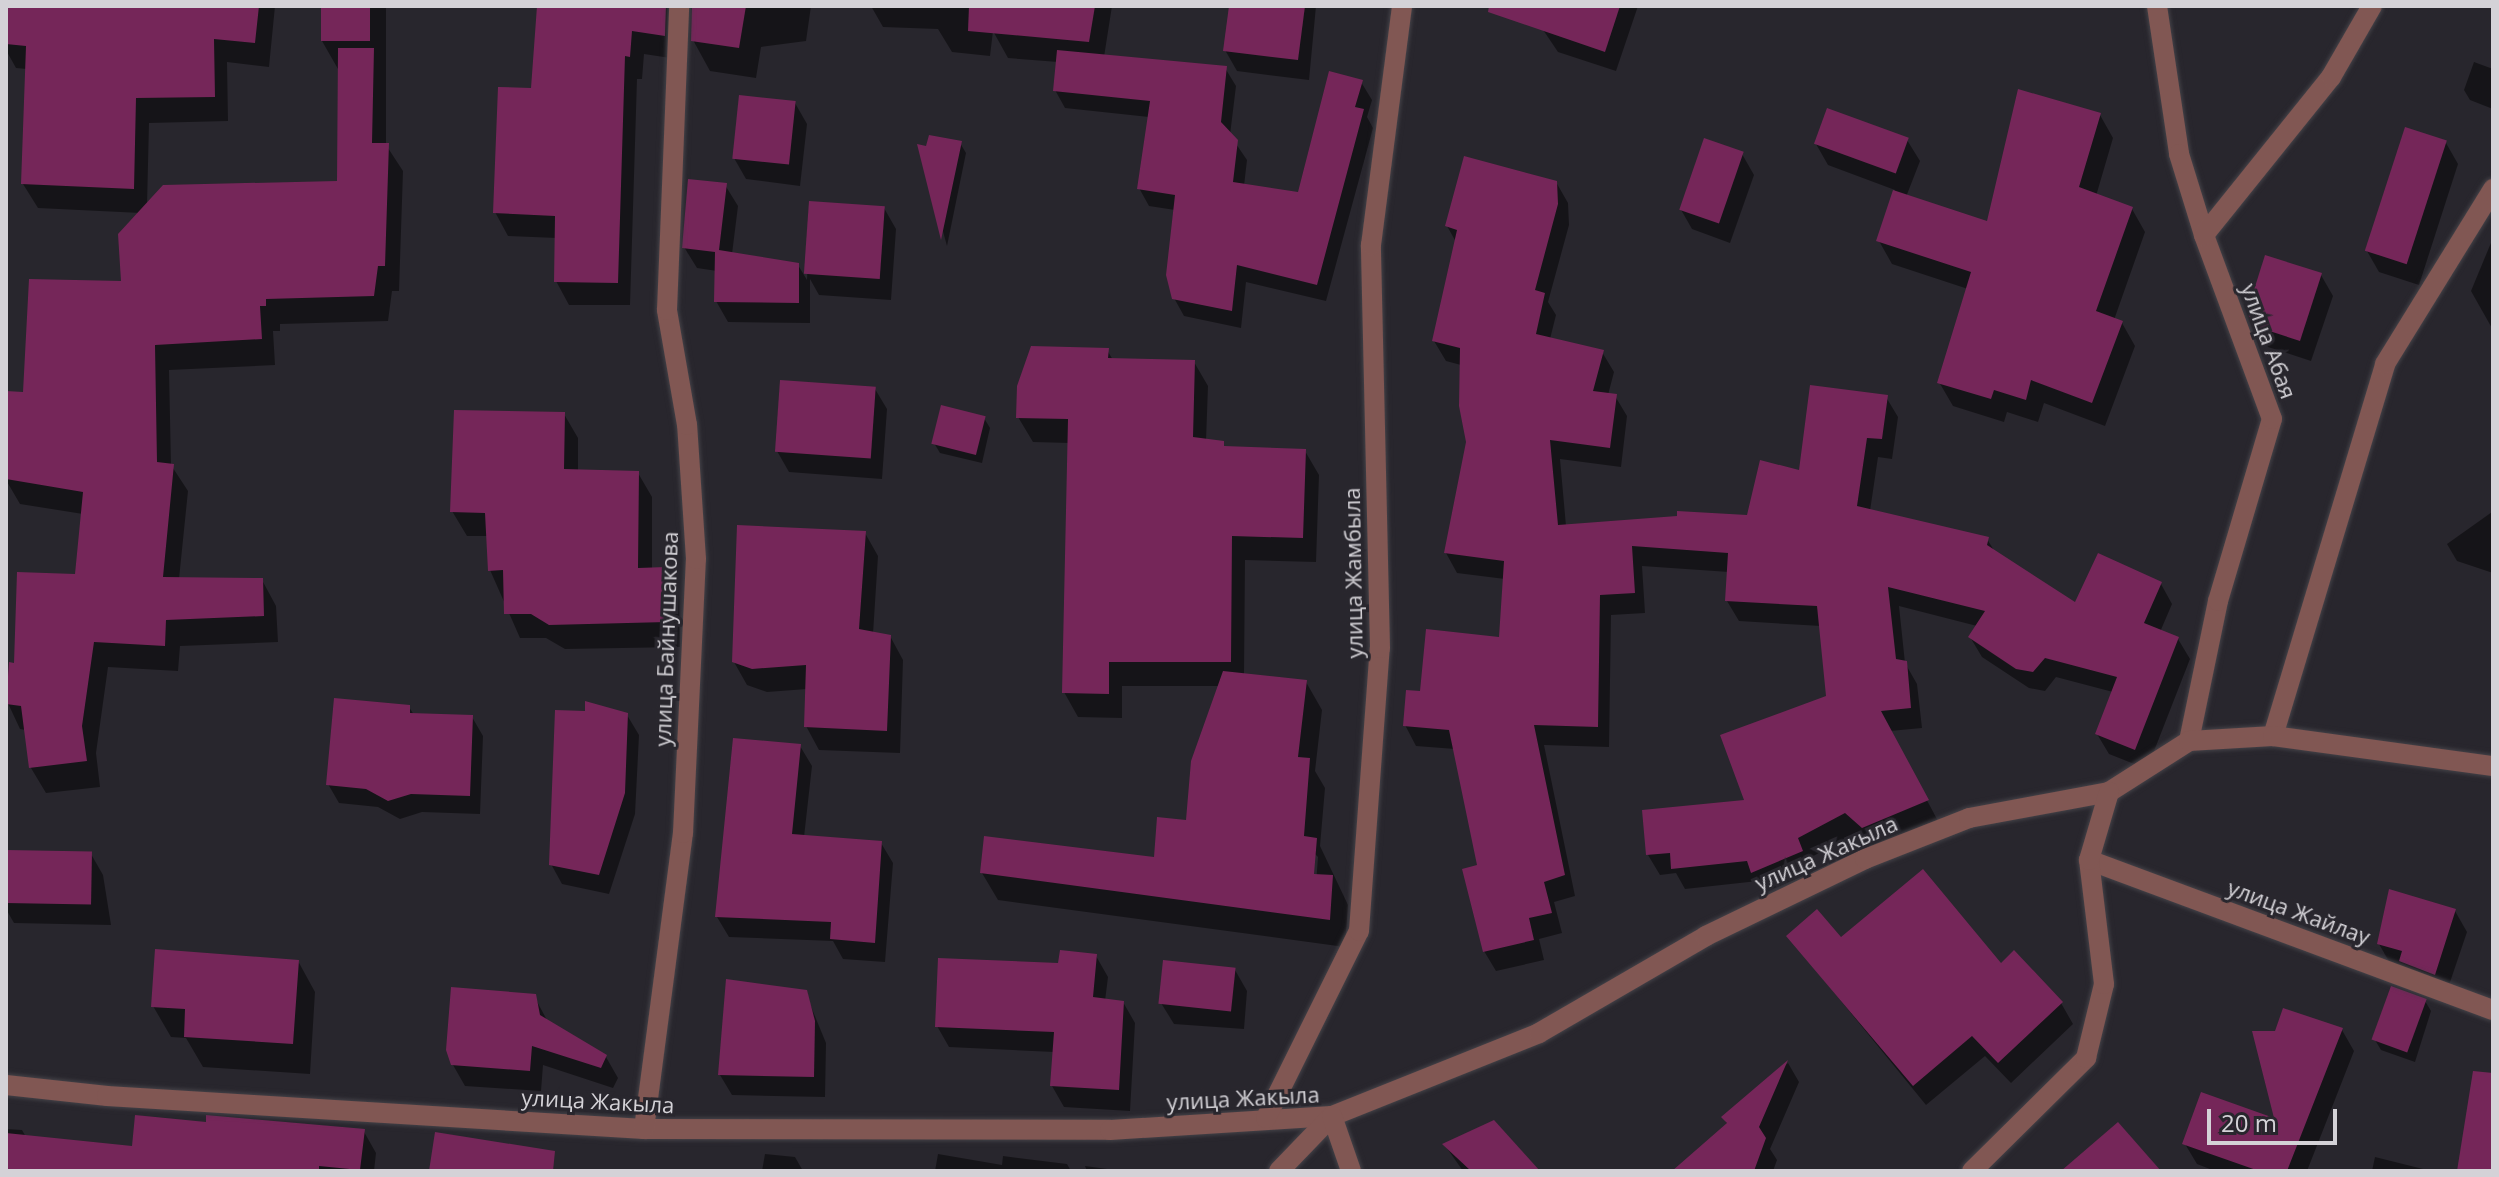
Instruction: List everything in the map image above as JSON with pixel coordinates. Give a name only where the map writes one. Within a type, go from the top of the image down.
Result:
[{"type":"street","name":"улица Байнушакова","points":[[644,1129],[683,833],[696,559],[687,425],[667,310],[679,6]]},
{"type":"street","name":"улица Жамбыла","points":[[1266,1118],[1359,931],[1380,648],[1371,245],[1402,6]]},
{"type":"street","name":"улица Абая","points":[[2157,6],[2179,154],[2204,235],[2272,419],[2218,601],[2189,741]]},
{"type":"street","points":[[2204,235],[2331,77],[2372,6]]},
{"type":"street","points":[[2273,736],[2385,364],[2493,189]]},
{"type":"street","name":"улица Жакыла","points":[[6,1085],[107,1096],[644,1129],[1110,1130],[1332,1116],[1539,1033],[1706,936],[1865,859],[1969,818],[2109,792],[2189,741],[2273,736],[2493,766]]},
{"type":"street","points":[[1972,1171],[2086,1058],[2104,984],[2089,860],[2109,792]]},
{"type":"street","name":"улица Жайлау","points":[[2089,860],[2493,1010]]},
{"type":"street","points":[[1279,1171],[1332,1116],[1351,1171]]},
{"type":"building","points":[[6,6],[259,6],[255,43],[214,39],[215,97],[136,98],[134,189],[21,184],[26,46],[6,44]]},
{"type":"building","points":[[321,6],[370,6],[370,41],[321,41]]},
{"type":"building","points":[[537,6],[666,6],[665,36],[632,31],[630,57],[625,56],[618,283],[554,282],[555,216],[493,213],[498,87],[531,88]]},
{"type":"building","points":[[692,6],[746,6],[739,48],[691,41]]},
{"type":"building","points":[[969,6],[1095,6],[1089,42],[968,31]]},
{"type":"building","points":[[1229,6],[1305,6],[1298,60],[1223,51]]},
{"type":"building","points":[[1489,6],[1620,6],[1605,52],[1488,12]]},
{"type":"building","points":[[338,48],[374,48],[372,143],[389,143],[385,266],[378,266],[374,296],[266,299],[266,306],[260,306],[262,339],[155,345],[157,462],[174,464],[163,577],[263,578],[264,616],[166,620],[165,646],[94,642],[82,726],[87,761],[29,768],[21,706],[6,704],[9,662],[14,663],[17,572],[75,574],[83,492],[6,479],[6,391],[23,392],[29,279],[121,281],[118,234],[163,185],[337,181]]},
{"type":"building","points":[[1057,50],[1227,66],[1221,122],[1238,140],[1233,182],[1298,192],[1329,71],[1363,80],[1355,107],[1364,109],[1317,285],[1237,265],[1232,311],[1172,299],[1166,275],[1175,195],[1137,189],[1150,101],[1053,91]]},
{"type":"building","points":[[2018,89],[2101,113],[2079,187],[2133,207],[2096,311],[2123,321],[2092,403],[2031,380],[2026,400],[1994,390],[1991,399],[1937,383],[1971,272],[1876,241],[1893,190],[1987,221]]},
{"type":"building","points":[[739,95],[796,101],[789,165],[732,159]]},
{"type":"building","points":[[1827,108],[1909,138],[1896,173],[1814,144]]},
{"type":"building","points":[[2405,127],[2447,141],[2407,264],[2365,251]]},
{"type":"building","points":[[929,135],[962,141],[941,240],[917,144],[926,146]]},
{"type":"building","points":[[1704,138],[1744,152],[1719,224],[1679,210]]},
{"type":"building","points":[[1464,156],[1557,181],[1558,204],[1535,290],[1545,293],[1536,334],[1604,350],[1593,391],[1617,394],[1610,448],[1550,440],[1558,525],[1677,516],[1677,511],[1747,515],[1760,460],[1799,470],[1810,385],[1888,395],[1882,439],[1867,438],[1857,506],[1989,537],[1987,545],[2075,602],[2098,553],[2162,582],[2144,623],[2179,637],[2135,750],[2095,734],[2117,677],[2045,658],[2033,672],[2016,669],[1968,637],[1985,611],[1888,587],[1896,659],[1907,661],[1911,708],[1881,711],[1929,800],[1862,828],[1845,813],[1798,838],[1803,851],[1751,873],[1747,861],[1671,869],[1670,853],[1646,855],[1642,810],[1744,800],[1720,735],[1826,696],[1817,606],[1725,601],[1728,553],[1632,546],[1635,593],[1600,595],[1598,727],[1534,725],[1565,875],[1544,882],[1552,913],[1529,918],[1534,940],[1483,952],[1462,869],[1477,865],[1449,730],[1403,726],[1406,690],[1420,691],[1426,629],[1499,637],[1504,561],[1444,553],[1466,442],[1459,406],[1460,348],[1432,341],[1457,230],[1445,226]]},
{"type":"building","points":[[688,179],[727,183],[719,250],[799,263],[799,303],[714,302],[715,252],[682,248]]},
{"type":"building","points":[[809,201],[885,206],[880,279],[804,274]]},
{"type":"building","points":[[2265,255],[2322,273],[2300,341],[2254,326],[2247,312]]},
{"type":"building","points":[[1031,346],[1109,348],[1108,358],[1195,360],[1193,437],[1224,441],[1224,446],[1306,449],[1303,538],[1232,536],[1231,662],[1109,662],[1109,694],[1062,693],[1068,419],[1016,418],[1017,386]]},
{"type":"building","points":[[780,380],[876,387],[871,459],[775,452]]},
{"type":"building","points":[[941,405],[986,416],[976,455],[931,444]]},
{"type":"building","points":[[454,410],[565,412],[564,469],[639,471],[638,568],[666,567],[667,622],[549,625],[531,614],[504,614],[503,570],[488,571],[485,513],[450,512]]},
{"type":"building","points":[[737,525],[866,531],[859,629],[891,635],[887,731],[804,727],[806,665],[752,669],[732,662]]},
{"type":"building","points":[[1223,671],[1307,680],[1298,757],[1310,758],[1304,836],[1317,838],[1314,874],[1333,875],[1330,920],[980,873],[984,836],[1154,857],[1157,817],[1186,820],[1191,761]]},
{"type":"building","points":[[334,698],[410,705],[410,713],[473,715],[470,796],[411,794],[388,801],[366,789],[326,785]]},
{"type":"building","points":[[585,701],[628,713],[625,793],[599,875],[549,865],[555,710],[585,711]]},
{"type":"building","points":[[733,738],[801,744],[792,834],[882,841],[875,943],[830,939],[831,922],[715,917]]},
{"type":"building","points":[[6,850],[92,852],[91,904],[6,903]]},
{"type":"building","points":[[1923,869],[2001,963],[2014,950],[2063,1002],[1998,1063],[1972,1036],[1913,1086],[1786,936],[1817,909],[1841,937]]},
{"type":"building","points":[[2389,889],[2456,909],[2435,975],[2399,961],[2402,951],[2377,944]]},
{"type":"building","points":[[155,949],[299,960],[293,1044],[184,1037],[185,1009],[151,1007]]},
{"type":"building","points":[[1060,950],[1097,954],[1093,997],[1124,1001],[1119,1090],[1050,1086],[1054,1032],[935,1027],[938,958],[1058,963]]},
{"type":"building","points":[[1163,960],[1236,968],[1231,1011],[1158,1004]]},
{"type":"building","points":[[726,979],[807,990],[815,1021],[814,1077],[718,1075]]},
{"type":"building","points":[[2391,986],[2427,999],[2407,1053],[2372,1040]]},
{"type":"building","points":[[451,987],[536,994],[540,1015],[607,1055],[601,1068],[532,1046],[530,1071],[451,1065],[446,1050]]},
{"type":"building","points":[[2283,1008],[2343,1028],[2287,1171],[2259,1171],[2182,1144],[2201,1092],[2274,1118],[2252,1031],[2275,1031]]},
{"type":"building","points":[[1788,1060],[1759,1127],[1766,1138],[1754,1171],[1672,1171],[1727,1123],[1721,1117]]},
{"type":"building","points":[[2473,1071],[2493,1073],[2493,1171],[2457,1171]]},
{"type":"building","points":[[135,1115],[206,1122],[206,1115],[365,1129],[360,1170],[319,1166],[319,1171],[6,1171],[6,1133],[132,1146]]},
{"type":"building","points":[[1494,1120],[1540,1171],[1471,1171],[1442,1144]]},
{"type":"building","points":[[2118,1122],[2161,1171],[2061,1171]]},
{"type":"building","points":[[435,1132],[555,1151],[553,1171],[429,1171]]}]
